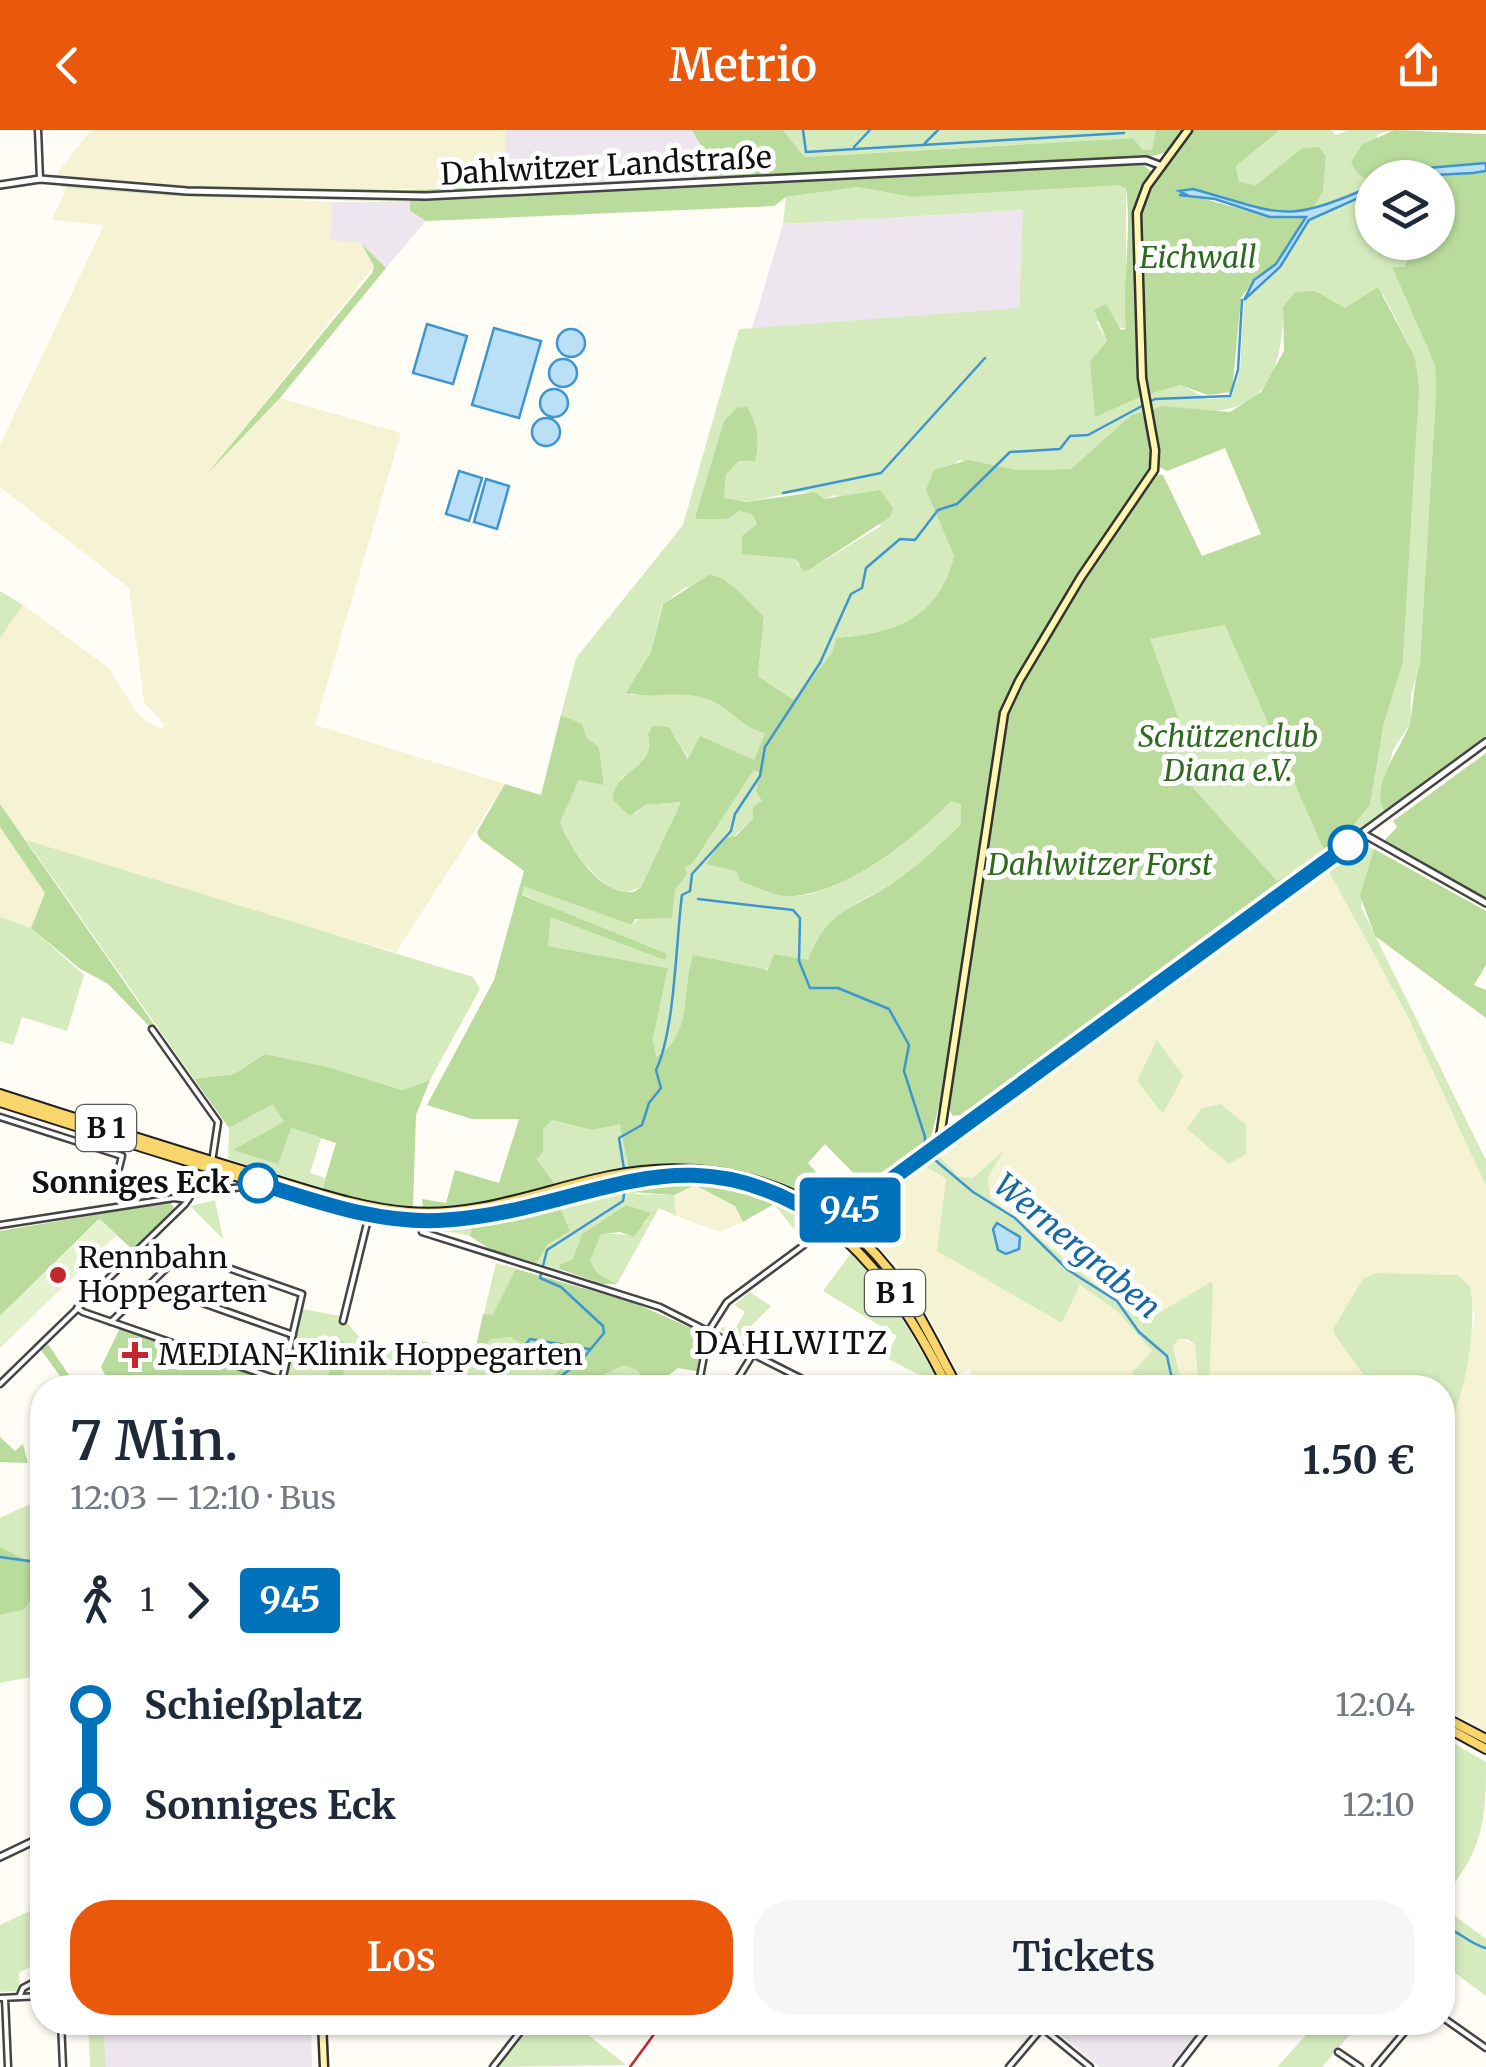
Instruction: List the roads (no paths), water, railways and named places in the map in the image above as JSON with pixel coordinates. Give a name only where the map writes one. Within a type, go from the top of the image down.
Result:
[{"type":"main road","points":[[833,1222],[934,1148],[940,1136],[1004,713],[1014,688],[1081,577],[1150,479],[1155,450],[1144,396],[1137,218],[1143,193],[1186,134]]},
{"type":"main road","name":"B 1","points":[[0,1094],[211,1165],[419,1217]]},
{"type":"main road","name":"B 1","points":[[0,1102],[369,1215],[483,1216],[638,1175],[694,1176],[741,1183],[833,1222],[871,1249],[894,1278],[950,1375]]},
{"type":"main road","name":"B 1","points":[[833,1222],[893,1290],[941,1375]]},
{"type":"main road","points":[[1455,1723],[1486,1739]]},
{"type":"main road","points":[[1455,1732],[1486,1748]]},
{"type":"main road","points":[[323,2035],[324,2067]]},
{"type":"street","points":[[38,130],[40,179]]},
{"type":"street","name":"Dahlwitzer Landstraße","points":[[0,185],[40,179],[372,197],[684,186],[1146,160],[1162,166]]},
{"type":"street","points":[[934,1148],[1486,742]]},
{"type":"street","points":[[1362,834],[1486,903]]},
{"type":"street","points":[[0,1384],[189,1200],[211,1165],[218,1122],[152,1029]]},
{"type":"street","points":[[0,1118],[122,1156],[119,1168]]},
{"type":"street","points":[[940,1136],[952,1135]]},
{"type":"street","points":[[195,1192],[242,1187]]},
{"type":"street","points":[[0,1225],[174,1198],[189,1200]]},
{"type":"street","points":[[342,1321],[369,1215]]},
{"type":"street","points":[[708,1332],[727,1302],[833,1222]]},
{"type":"street","points":[[422,1232],[660,1308],[794,1375]]},
{"type":"street","points":[[111,1322],[183,1252],[300,1292],[283,1375]]},
{"type":"street","points":[[148,1284],[292,1335]]},
{"type":"street","points":[[78,1308],[265,1375]]},
{"type":"street","points":[[700,1375],[707,1340]]},
{"type":"street","points":[[740,1375],[752,1354]]},
{"type":"street","points":[[0,1858],[30,1843]]},
{"type":"street","points":[[19,1998],[23,1988],[30,1984]]},
{"type":"street","points":[[8,2067],[3,1998],[30,1997]]},
{"type":"street","points":[[1455,2026],[1486,2048]]},
{"type":"street","points":[[62,2035],[63,2067]]},
{"type":"street","points":[[493,2067],[518,2035]]},
{"type":"street","points":[[1009,2067],[1036,2035]]},
{"type":"street","points":[[1055,2035],[1090,2067]]},
{"type":"street","points":[[1176,2067],[1202,2035]]},
{"type":"street","points":[[1374,2067],[1401,2035]]},
{"type":"street","points":[[1338,2052],[1360,2067]]},
{"type":"water","points":[[1486,163],[1486,171],[1455,174],[1455,166]]},
{"type":"water","points":[[1193,189],[1283,212],[1355,193],[1355,200],[1309,220],[1280,267],[1244,300],[1254,280],[1276,264],[1306,217],[1270,217],[1215,199],[1179,195],[1185,194],[1179,191]]},
{"type":"water","points":[[427,324],[467,336],[453,384],[413,373]]},
{"type":"water","points":[[494,328],[541,341],[519,418],[472,405]]},
{"type":"water","points":[[571,329],[581,333],[585,343],[581,353],[571,357],[561,353],[557,343],[561,333]]},
{"type":"water","points":[[563,359],[573,363],[577,373],[573,383],[563,387],[553,383],[549,373],[553,363]]},
{"type":"water","points":[[554,389],[564,393],[568,403],[564,413],[554,417],[544,413],[540,403],[544,393]]},
{"type":"water","points":[[546,418],[556,422],[560,432],[556,442],[546,446],[536,442],[532,432],[536,422]]},
{"type":"water","points":[[459,471],[482,478],[469,521],[446,514]]},
{"type":"water","points":[[486,479],[509,486],[497,529],[474,522]]},
{"type":"water","points":[[997,1223],[1020,1237],[1019,1249],[1006,1254],[998,1250],[993,1229]]},
{"type":"waterway","points":[[803,130],[806,152],[1124,133]]},
{"type":"waterway","points":[[854,147],[870,130]]},
{"type":"waterway","points":[[925,143],[938,130]]},
{"type":"waterway","points":[[624,1169],[619,1138],[642,1125],[649,1103],[661,1088],[656,1070],[671,1009],[682,895],[690,891],[692,874],[731,831],[735,814],[760,776],[765,747],[820,663],[851,594],[862,588],[866,568],[900,539],[915,540],[938,510],[957,504],[1010,452],[1060,449],[1070,436],[1088,435],[1155,399],[1230,396],[1238,370],[1242,300]]},
{"type":"waterway","points":[[783,493],[881,473],[985,358]]},
{"type":"waterway","name":"Wernergraben","points":[[698,899],[793,910],[800,918],[799,961],[810,988],[838,988],[889,1009],[909,1045],[904,1071],[925,1137],[924,1148]]},
{"type":"waterway","name":"Wernergraben","points":[[929,1155],[973,1192],[1015,1218],[1068,1270],[1117,1301],[1139,1332],[1167,1356],[1171,1375]]},
{"type":"waterway","points":[[562,1375],[580,1362],[604,1333],[603,1326],[561,1287],[540,1278],[547,1250],[623,1201],[626,1182]]},
{"type":"waterway","points":[[500,1375],[530,1339],[589,1349]]},
{"type":"waterway","points":[[0,1557],[30,1562]]},
{"type":"waterway","name":"Wernergraben","points":[[1455,1932],[1486,1948]]},
{"type":"railway","points":[[630,2067],[653,2035]]},
{"type":"place","name":"Sonniges Eck","points":[[258,1183]]},
{"type":"place","name":"Rennbahn Hoppegarten","points":[[58,1275]]},
{"type":"place","name":"MEDIAN-Klinik Hoppegarten","points":[[135,1355]]},
{"type":"district","name":"DAHLWITZ","points":[[792,1343]]},
{"type":"park label","name":"Eichwall","points":[[1198,258]]},
{"type":"park label","name":"Schützenclub Diana e.V.","points":[[1228,754]]},
{"type":"park label","name":"Dahlwitzer Forst","points":[[1100,865]]}]
